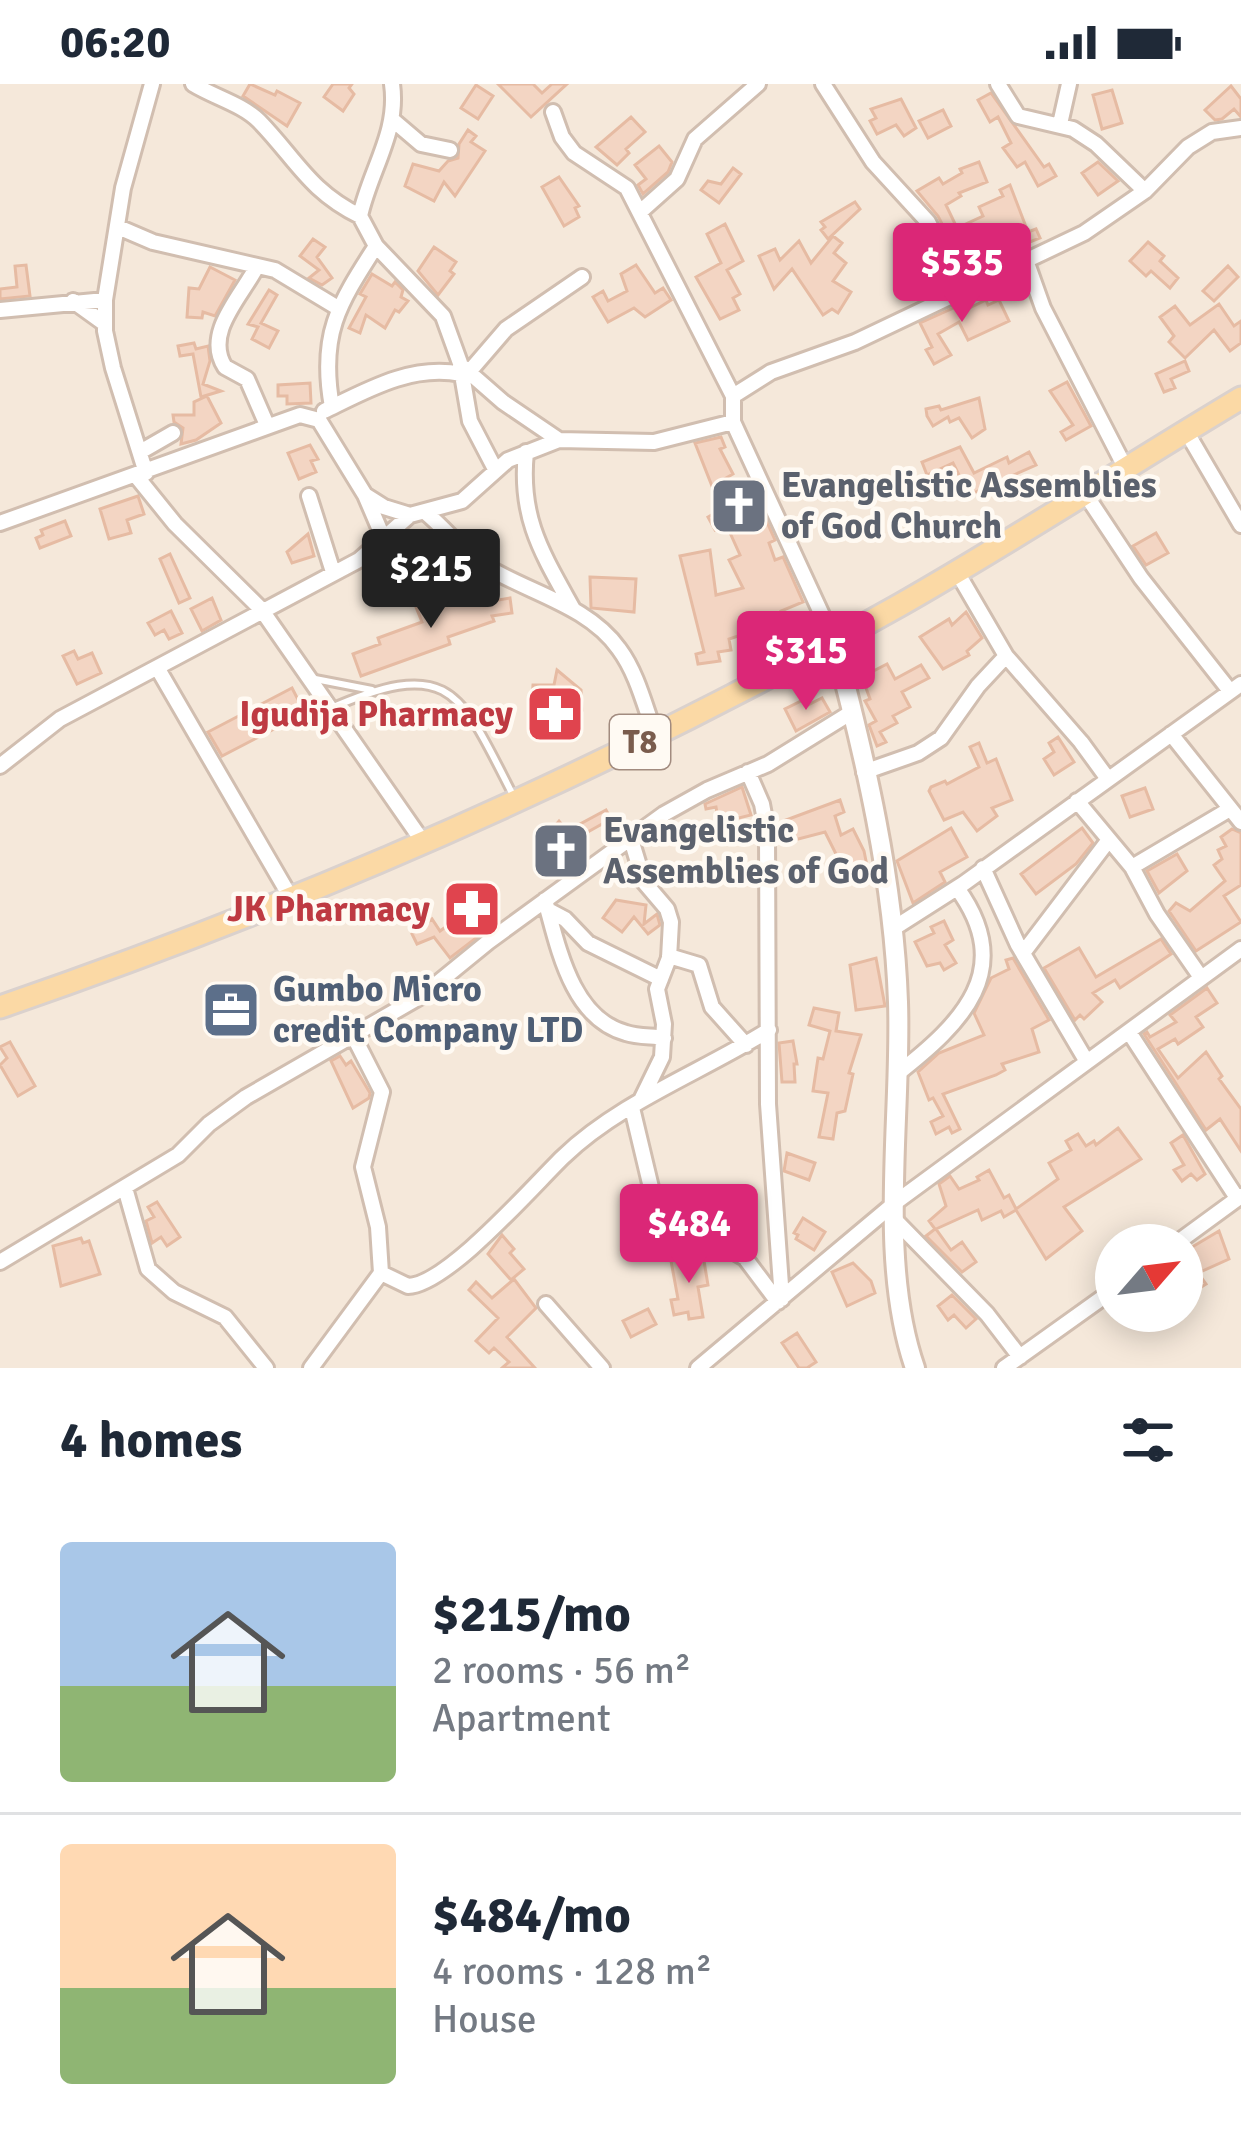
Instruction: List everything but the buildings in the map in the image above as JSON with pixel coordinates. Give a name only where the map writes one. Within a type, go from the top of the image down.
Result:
[{"type":"main road","name":"T8","points":[[0,1007],[291,898],[655,734],[957,572],[1241,398]]},
{"type":"street","points":[[152,84],[129,162],[105,300],[113,368],[140,452],[142,475],[175,524],[261,609],[423,842]]},
{"type":"street","points":[[194,84],[255,117],[330,202],[360,216],[376,247],[437,306],[463,370],[470,422],[495,469]]},
{"type":"street","points":[[360,216],[394,121],[392,84]]},
{"type":"street","points":[[640,212],[677,179],[695,139],[758,84]]},
{"type":"street","points":[[823,84],[872,162],[928,222],[964,291]]},
{"type":"street","points":[[998,84],[1018,116],[1060,124],[1096,144],[1144,191]]},
{"type":"street","points":[[1060,124],[1070,84]]},
{"type":"street","points":[[553,112],[568,145],[588,164],[628,188],[734,396],[733,422],[834,640],[894,928],[898,1074],[894,1278],[915,1368]]},
{"type":"street","points":[[394,121],[421,144],[450,150]]},
{"type":"street","points":[[734,396],[771,372],[855,342],[1084,233],[1144,191],[1200,139],[1212,132],[1241,128]]},
{"type":"street","points":[[118,226],[153,242],[274,270],[338,308]]},
{"type":"street","points":[[332,407],[326,349],[338,308],[376,247]]},
{"type":"street","points":[[1027,263],[1043,308],[1126,469]]},
{"type":"street","points":[[257,266],[226,318],[218,354],[225,368],[247,379],[267,425]]},
{"type":"street","points":[[463,370],[506,329],[582,277]]},
{"type":"street","points":[[0,310],[105,300]]},
{"type":"street","points":[[74,301],[105,324]]},
{"type":"street","points":[[0,523],[142,475],[267,425],[313,416],[416,372],[463,370],[559,440]]},
{"type":"street","points":[[313,416],[365,495],[383,537]]},
{"type":"street","points":[[0,766],[60,719],[359,560],[417,513],[462,501],[495,469],[526,452],[559,440],[654,442],[733,422]]},
{"type":"street","points":[[1186,430],[1241,525]]},
{"type":"street","points":[[140,452],[173,433]]},
{"type":"street","points":[[526,452],[523,484],[530,527],[573,609]]},
{"type":"street","points":[[365,495],[384,507],[417,513],[448,531],[491,570],[573,609],[604,632],[621,651],[655,734]]},
{"type":"street","points":[[894,928],[960,886],[1235,687],[1141,578],[1085,495]]},
{"type":"street","points":[[309,496],[333,572]]},
{"type":"street","points":[[448,506],[448,531]]},
{"type":"street","points":[[957,572],[1006,656],[1108,779]]},
{"type":"street","points":[[864,772],[918,753],[941,738],[1006,656]]},
{"type":"street","points":[[158,669],[291,898]]},
{"type":"street","points":[[0,1262],[178,1155],[229,1108],[423,995],[630,836],[852,712]]},
{"type":"street","points":[[1171,734],[1241,822]]},
{"type":"street","points":[[748,772],[767,831],[770,1154],[780,1300]]},
{"type":"street","points":[[1077,801],[1132,867],[1157,914],[1200,976]]},
{"type":"street","points":[[1132,867],[1230,809]]},
{"type":"street","points":[[630,836],[644,882],[670,917],[669,956],[658,998],[664,1038],[657,1072],[635,1106],[654,1200],[666,1212],[745,1258],[780,1300]]},
{"type":"street","points":[[1023,953],[1108,841]]},
{"type":"street","points":[[983,868],[1023,953],[1087,1062]]},
{"type":"street","points":[[960,886],[992,890]]},
{"type":"street","points":[[898,1074],[960,1020],[980,975],[979,927],[960,886]]},
{"type":"street","points":[[546,905],[588,943],[661,979]]},
{"type":"street","points":[[546,905],[568,977],[591,1009],[619,1032],[664,1038]]},
{"type":"street","points":[[698,1368],[1087,1062],[1241,950]]},
{"type":"street","points":[[669,956],[699,965],[712,1007],[746,1045]]},
{"type":"street","points":[[381,1273],[414,1288],[428,1281],[489,1232],[579,1142],[769,1030]]},
{"type":"street","points":[[1129,1032],[1161,1087],[1239,1197],[1202,1224]]},
{"type":"street","points":[[311,1368],[381,1273],[379,1227],[364,1167],[382,1092],[354,1037]]},
{"type":"street","points":[[125,1188],[148,1269],[174,1292],[225,1317],[266,1368]]},
{"type":"street","points":[[896,1212],[1038,1368]]},
{"type":"street","points":[[1004,1368],[1095,1303]]},
{"type":"street","points":[[546,1304],[602,1368]]},
{"type":"lane","points":[[307,678],[372,690]]},
{"type":"lane","points":[[328,709],[372,690],[407,682],[422,682],[447,692],[466,709],[515,800]]},
{"type":"shaded area","points":[[0,84],[1241,84],[1241,1368],[0,1368]]},
{"type":"place","name":"Evangelistic Assemblies of God Church","points":[[739,506]]},
{"type":"place","name":"Igudija Pharmacy","points":[[555,714]]},
{"type":"place","name":"Evangelistic Assemblies of God","points":[[561,851]]},
{"type":"place","name":"JK Pharmacy","points":[[472,909]]},
{"type":"place","name":"Gumbo Micro credit Company LTD","points":[[231,1010]]}]
